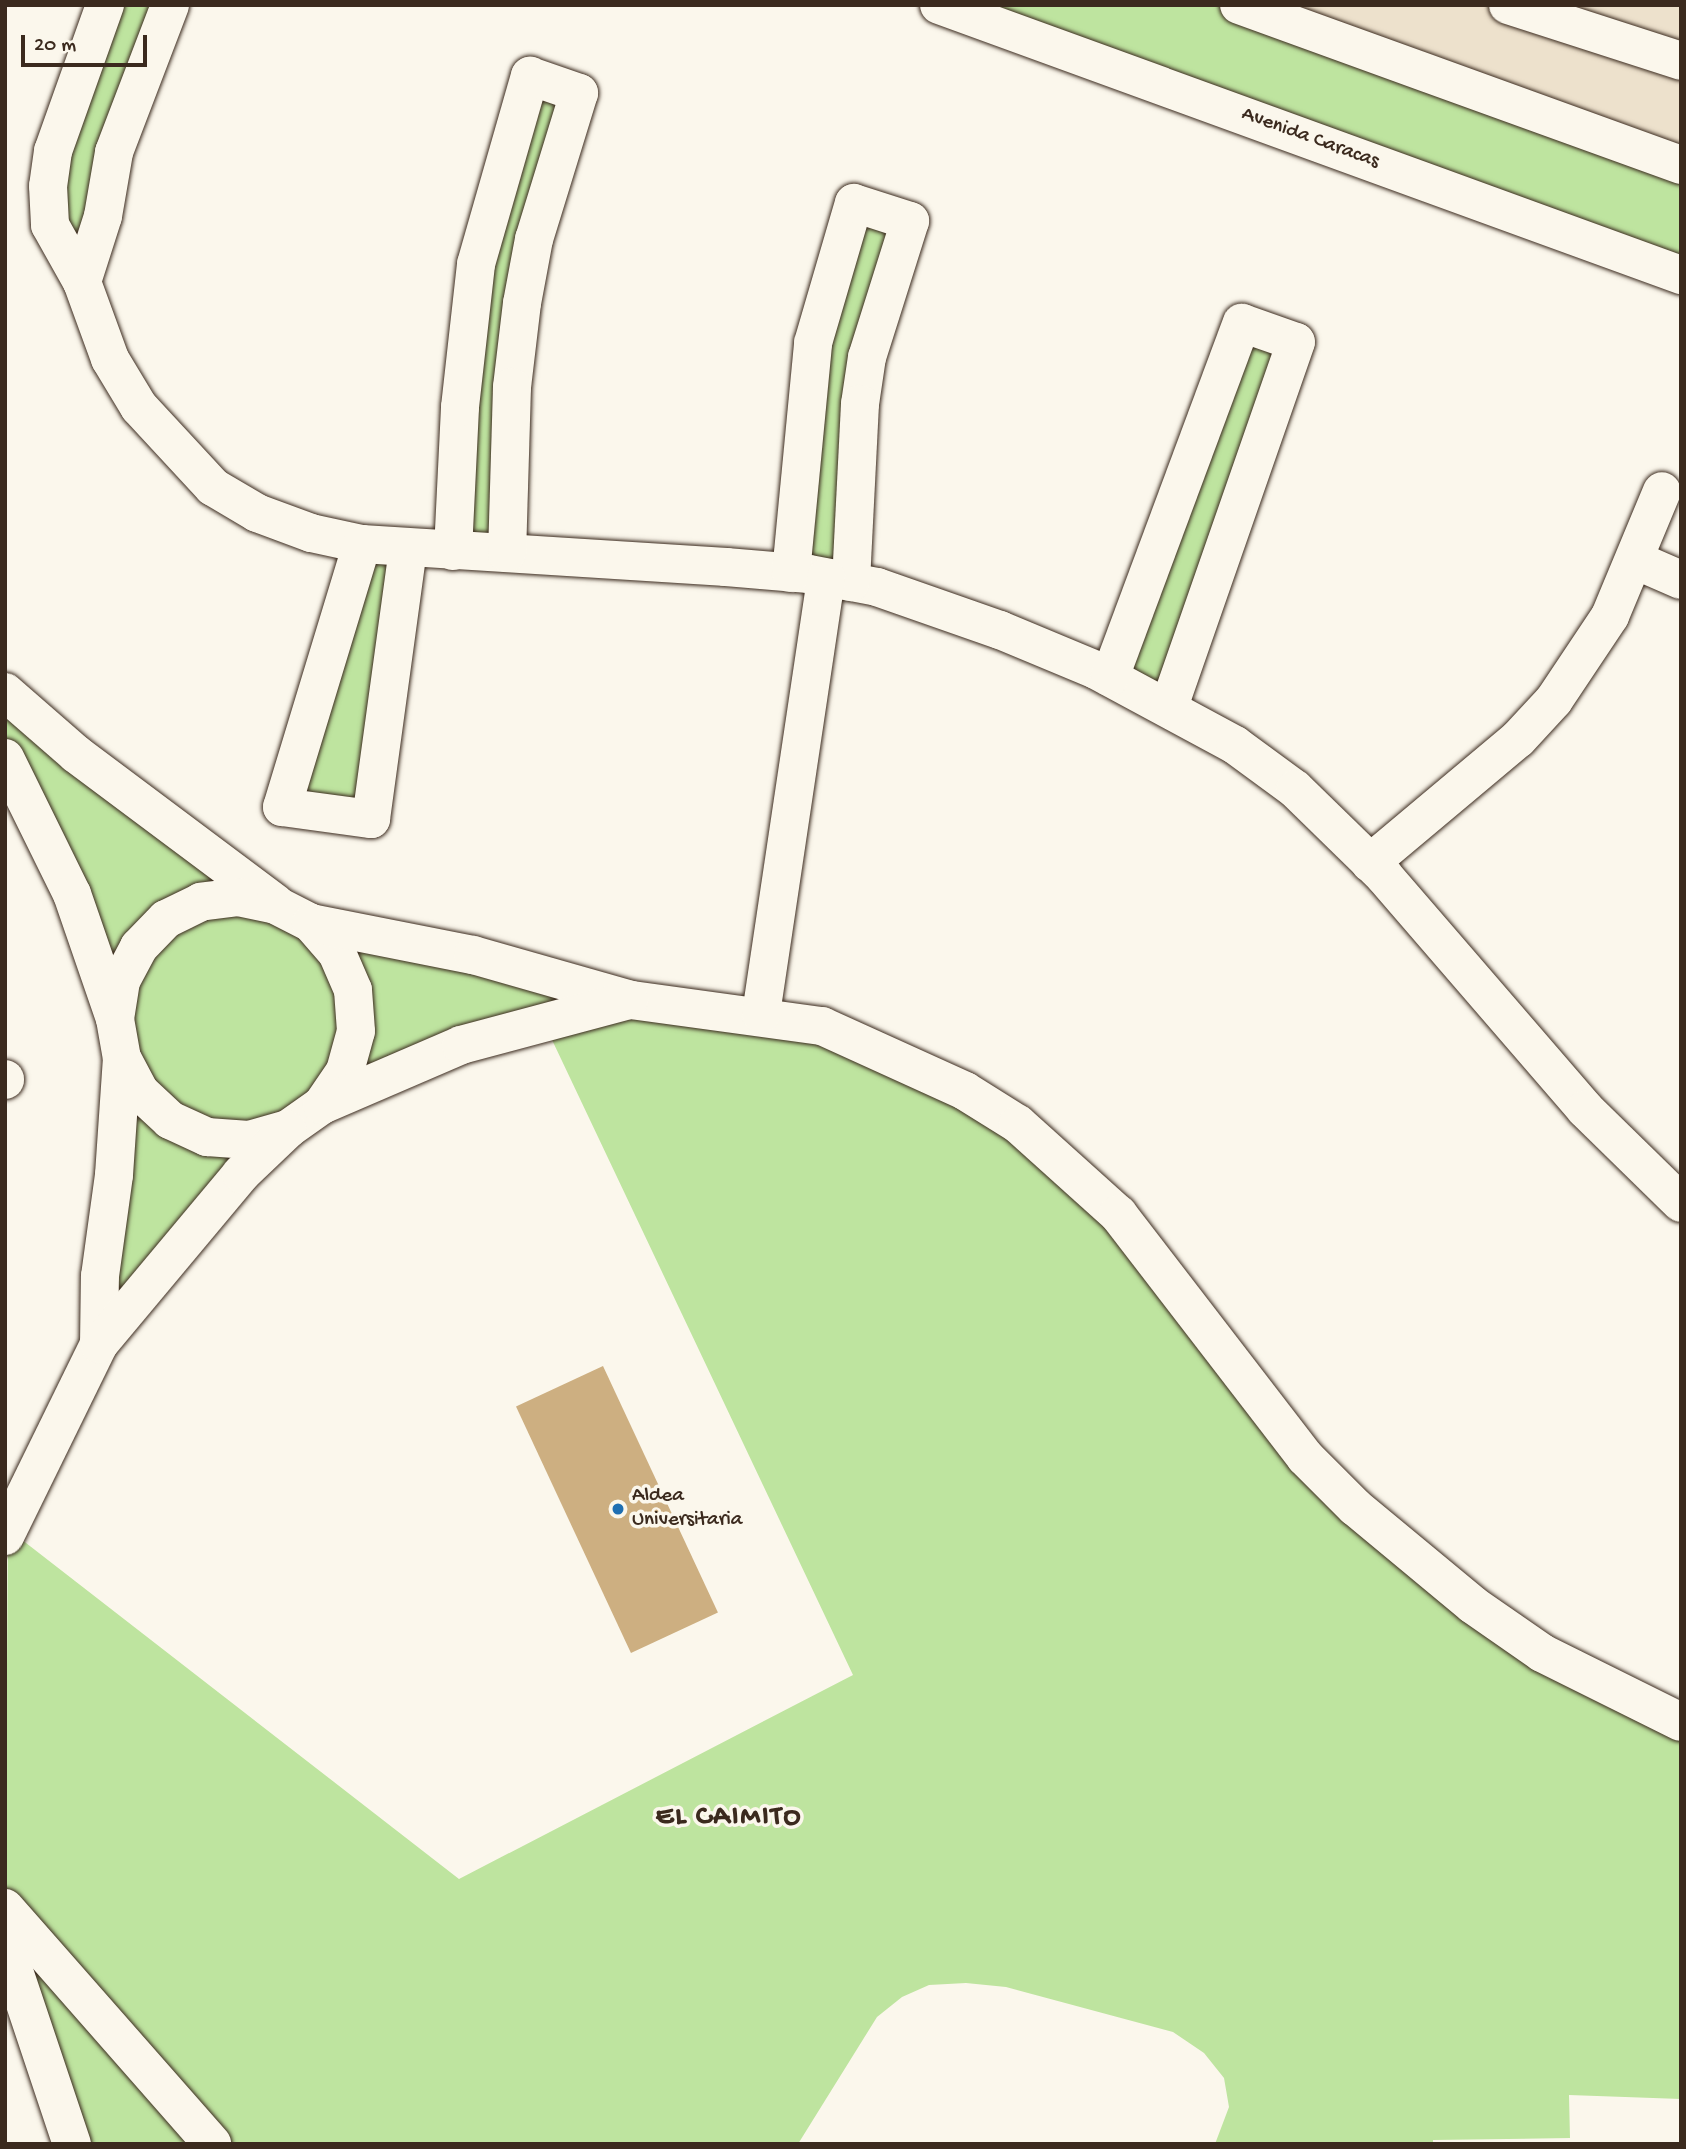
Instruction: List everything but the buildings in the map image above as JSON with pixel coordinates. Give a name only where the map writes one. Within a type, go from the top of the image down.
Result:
[{"type":"street","points":[[105,5],[66,110],[48,186],[50,225],[82,282],[110,359],[139,407],[186,461],[214,487],[257,513],[311,533],[362,544],[823,578],[923,601],[1110,677],[1235,745],[1295,789],[1370,863],[1585,1109],[1678,1196]]},
{"type":"street","points":[[82,282],[103,216],[114,152],[170,5]]},
{"type":"street","name":"Avenida Caracas","points":[[939,5],[1681,275]]},
{"type":"street","points":[[1239,5],[1681,164]]},
{"type":"street","points":[[1508,5],[1681,61]]},
{"type":"street","points":[[453,551],[460,407],[476,264],[530,76],[579,93],[534,239],[522,303],[512,387],[507,553]]},
{"type":"street","points":[[761,1014],[823,578],[867,357],[910,221],[854,203],[813,343],[823,578]]},
{"type":"street","points":[[1110,677],[1242,323],[1296,342],[1169,708]]},
{"type":"street","points":[[1370,863],[1498,757],[1554,700],[1589,651],[1635,560],[1662,491]]},
{"type":"street","points":[[362,544],[282,807],[371,819],[408,549]]},
{"type":"street","points":[[1635,560],[1681,580]]},
{"type":"street","points":[[5,692],[76,754],[276,905],[311,923],[473,955],[631,1000],[761,1014],[822,1026],[953,1086],[1018,1124],[1118,1214],[1305,1457],[1355,1507],[1462,1597],[1542,1653],[1681,1722]]},
{"type":"street","points":[[5,758],[72,894],[115,1019],[122,1058],[114,1175],[100,1276],[99,1344]]},
{"type":"street","points":[[115,1019],[121,981],[139,947],[166,919],[201,902],[239,897],[276,905]]},
{"type":"street","points":[[311,923],[337,953],[353,990],[356,1031],[345,1071],[322,1105]]},
{"type":"street","points":[[5,1536],[99,1344],[241,1174],[288,1129],[322,1105],[461,1045],[631,1000]]},
{"type":"street","points":[[122,1058],[140,1092],[170,1120],[207,1137],[249,1140],[288,1129]]},
{"type":"street","points":[[5,1908],[212,2144]]},
{"type":"street","points":[[5,1944],[72,2144]]},
{"type":"shaded area","points":[[1239,5],[1681,5],[1681,165]]},
{"type":"green space","points":[[105,5],[170,5],[82,282],[48,186]]},
{"type":"green space","points":[[939,5],[1239,5],[1681,165],[1681,275]]},
{"type":"green space","points":[[530,76],[579,93],[555,162],[507,553],[453,551],[460,407]]},
{"type":"green space","points":[[854,203],[910,221],[880,312],[850,582],[809,574],[807,403]]},
{"type":"green space","points":[[1242,323],[1296,342],[1173,699],[1119,680]]},
{"type":"green space","points":[[362,544],[408,549],[371,819],[282,807]]},
{"type":"green space","points":[[5,692],[276,905],[761,1014],[1018,1124],[1355,1507],[1681,1722],[1681,2099],[1569,2095],[1570,2138],[1433,2140],[1433,2144],[1215,2144],[1229,2107],[1224,2078],[1204,2053],[1173,2032],[1006,1987],[966,1983],[929,1985],[902,1997],[877,2017],[798,2144],[72,2144],[5,1944],[8,1529],[459,1879],[853,1675],[544,1023],[322,1105],[99,1344],[122,1057],[5,758]]},
{"type":"place","name":"Aldea Universitaria","points":[[618,1509]]},
{"type":"district","name":"EL CAIMITO","points":[[729,1818]]}]
